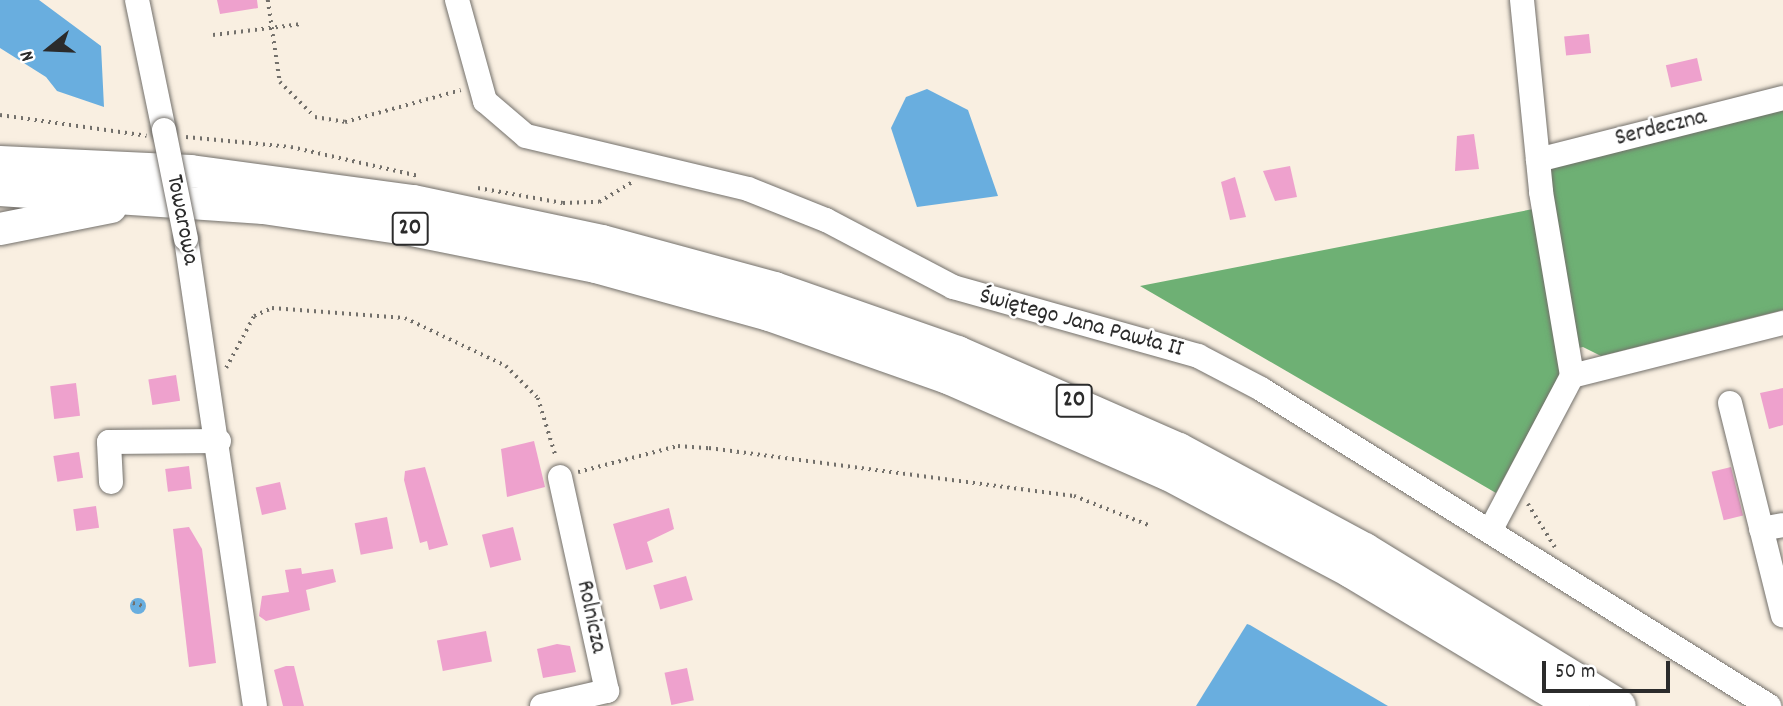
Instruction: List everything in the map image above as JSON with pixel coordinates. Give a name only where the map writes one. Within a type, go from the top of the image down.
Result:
[{"type":"main road","name":"20","points":[[0,162],[191,171],[400,199],[590,238],[788,293],[958,352],[1179,449],[1365,549],[1620,706]]},
{"type":"main road","name":"20","points":[[0,190],[263,208],[472,240],[676,288],[859,345],[1167,474],[1351,572],[1574,706]]},
{"type":"main road","points":[[0,229],[108,209],[124,197]]},
{"type":"street","name":"Towarowa","points":[[137,0],[186,239],[219,441],[256,706]]},
{"type":"street","name":"Świętego Jana Pawła II","points":[[457,0],[477,86],[494,113],[526,136],[653,167],[794,206],[953,287],[1198,356],[1490,531],[1769,706]]},
{"type":"street","points":[[1490,531],[1572,376],[1538,160],[1522,0]]},
{"type":"street","name":"Serdeczna","points":[[1538,160],[1783,98]]},
{"type":"street","points":[[1572,376],[1783,323]]},
{"type":"street","points":[[1730,403],[1772,527],[1783,616]]},
{"type":"street","points":[[111,482],[109,442],[219,441]]},
{"type":"street","name":"Rolnicza","points":[[542,706],[607,691],[560,477]]},
{"type":"path","points":[[268,0],[286,93],[304,112],[329,121],[477,86]]},
{"type":"path","points":[[213,34],[301,24]]},
{"type":"path","points":[[0,114],[127,135]]},
{"type":"path","points":[[195,137],[291,147],[424,177]]},
{"type":"path","points":[[469,187],[562,203],[599,202],[653,167]]},
{"type":"path","points":[[208,370],[232,365],[254,316],[272,308],[405,318],[506,366],[538,398],[560,477],[678,446],[709,447],[1074,496],[1151,526]]},
{"type":"path","points":[[1525,493],[1531,512]]},
{"type":"path","points":[[133,603],[143,606]]},
{"type":"green space","points":[[1783,107],[1783,310],[1601,356],[1583,347],[1560,352],[1561,372],[1496,493],[1140,286],[1554,205],[1549,163]]},
{"type":"water","points":[[0,0],[39,0],[101,46],[104,107],[57,91],[46,77],[0,48]]},
{"type":"water","points":[[927,89],[968,110],[998,196],[917,207],[891,128],[906,97]]},
{"type":"water","points":[[135,598],[141,598],[146,606],[144,612],[135,614],[130,609],[130,603]]},
{"type":"water","points":[[1247,624],[1250,625],[1388,706],[1196,706]]},
{"type":"building","points":[[217,0],[257,0],[258,8],[220,14]]},
{"type":"building","points":[[1589,34],[1591,53],[1566,56],[1564,37]]},
{"type":"building","points":[[1697,58],[1702,80],[1671,88],[1666,65]]},
{"type":"building","points":[[1474,134],[1479,169],[1455,171],[1457,136]]},
{"type":"building","points":[[1290,166],[1297,197],[1275,201],[1263,171]]},
{"type":"building","points":[[1235,177],[1246,217],[1230,220],[1221,182]]},
{"type":"building","points":[[176,375],[180,401],[152,405],[148,379]]},
{"type":"building","points":[[76,383],[80,416],[54,419],[50,386]]},
{"type":"building","points":[[1783,388],[1783,425],[1769,429],[1760,393]]},
{"type":"building","points":[[534,441],[545,487],[507,497],[501,449]]},
{"type":"building","points":[[79,452],[83,478],[57,482],[53,456]]},
{"type":"building","points":[[189,466],[192,489],[168,492],[165,469]]},
{"type":"building","points":[[425,467],[448,545],[429,550],[427,541],[420,543],[404,480],[405,471]]},
{"type":"building","points":[[1731,467],[1743,516],[1724,520],[1712,472]]},
{"type":"building","points":[[280,482],[286,509],[262,515],[256,488]]},
{"type":"building","points":[[96,506],[99,528],[76,531],[73,509]]},
{"type":"building","points":[[669,508],[674,529],[647,542],[653,562],[626,570],[613,524]]},
{"type":"building","points":[[387,517],[393,548],[361,555],[355,523]]},
{"type":"building","points":[[189,527],[202,549],[216,663],[189,667],[173,529]]},
{"type":"building","points":[[513,527],[521,560],[490,568],[482,535]]},
{"type":"building","points":[[301,568],[302,574],[333,569],[336,582],[306,590],[310,610],[266,621],[259,616],[262,596],[289,592],[285,570]]},
{"type":"building","points":[[686,576],[693,600],[660,609],[653,585]]},
{"type":"building","points":[[486,631],[492,661],[443,671],[437,641]]},
{"type":"building","points":[[557,644],[570,646],[576,672],[543,678],[537,649]]},
{"type":"building","points":[[294,666],[304,706],[283,706],[274,670]]},
{"type":"building","points":[[687,668],[694,700],[671,705],[665,673]]}]
